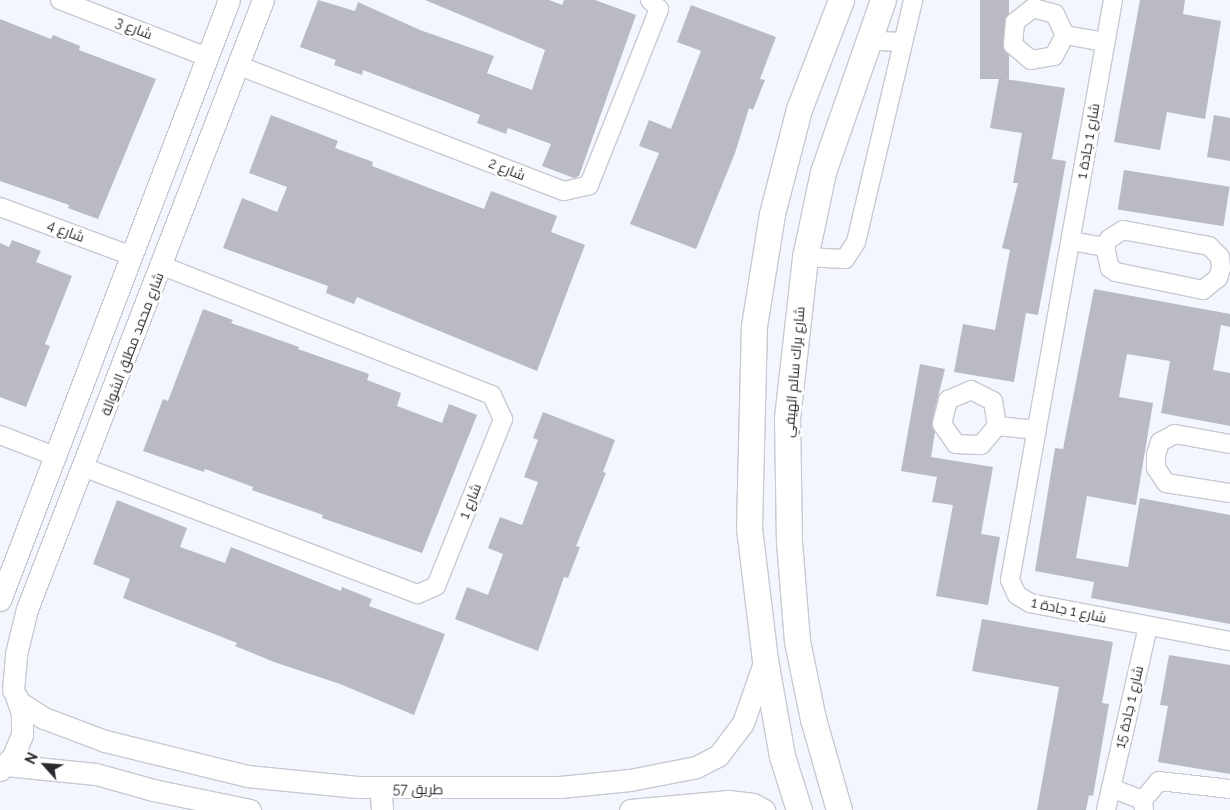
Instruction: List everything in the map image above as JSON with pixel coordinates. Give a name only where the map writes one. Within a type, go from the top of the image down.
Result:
[{"type":"main road","points":[[799,810],[782,756],[765,660],[749,528],[754,326],[772,214],[799,109],[841,0]]},
{"type":"main road","name":"شارع براك سالم الهيفي","points":[[839,810],[813,718],[797,641],[789,542],[787,418],[805,257],[823,172],[882,0]]},
{"type":"street","name":"شارع 3","points":[[60,0],[207,57]]},
{"type":"street","points":[[0,600],[57,457],[229,0]]},
{"type":"street","name":"شارع 2","points":[[238,65],[564,191],[588,185],[659,9],[650,0]]},
{"type":"street","points":[[805,257],[845,259],[856,242],[913,0]]},
{"type":"street","name":"شارع 1 جادة 1","points":[[1113,0],[1010,580],[1012,588],[1022,600],[1030,603],[1148,627],[1230,640]]},
{"type":"street","name":"شارع محمد مطلق الشوالة","points":[[3,767],[22,735],[11,690],[16,654],[27,609],[162,266],[262,1]]},
{"type":"street","points":[[870,32],[880,41],[902,42]]},
{"type":"street","points":[[1065,35],[1105,42]]},
{"type":"street","name":"شارع 4","points":[[0,207],[132,256]]},
{"type":"street","points":[[1123,230],[1209,246],[1220,257],[1221,268],[1218,278],[1203,290],[1116,272],[1110,268],[1105,247],[1109,239],[1123,230]]},
{"type":"street","points":[[1071,241],[1105,247]]},
{"type":"street","name":"شارع 1","points":[[83,468],[418,594],[436,586],[503,419],[492,396],[162,266]]},
{"type":"street","points":[[997,426],[1037,430]]},
{"type":"street","points":[[1230,444],[1175,434],[1160,442],[1156,455],[1156,468],[1166,483],[1230,493]]},
{"type":"street","points":[[0,435],[57,457]]},
{"type":"street","name":"شارع 1 جادة 15","points":[[1106,810],[1148,627]]},
{"type":"street","name":"طريق 57","points":[[11,690],[44,718],[87,734],[195,764],[305,784],[377,788],[560,787],[630,780],[696,767],[718,756],[733,738],[751,705],[765,660]]},
{"type":"street","points":[[3,767],[96,774],[153,790],[250,810]]},
{"type":"street","points":[[1111,788],[1144,805],[1158,781],[1230,789]]},
{"type":"street","points":[[377,788],[381,795],[382,810]]},
{"type":"street","points":[[630,810],[729,801],[753,804],[764,810]]},
{"type":"building","points":[[318,0],[355,11],[358,2],[420,30],[494,56],[487,73],[532,90],[545,50],[425,0],[549,0],[562,5],[564,0],[595,0],[636,15],[579,176],[574,178],[542,166],[551,144],[508,128],[506,134],[477,123],[480,115],[363,70],[362,75],[334,65],[336,60],[300,47]]},
{"type":"building","points":[[980,0],[1009,0],[1009,79],[980,79]]},
{"type":"building","points":[[1140,0],[1185,0],[1183,14],[1221,21],[1205,119],[1167,112],[1160,150],[1114,142]]},
{"type":"building","points":[[691,5],[776,37],[760,79],[765,80],[753,110],[749,108],[735,153],[696,249],[630,224],[659,153],[639,146],[649,120],[671,129],[701,51],[677,42]]},
{"type":"building","points":[[0,19],[51,39],[53,35],[80,46],[79,50],[156,79],[98,219],[68,208],[69,205],[0,181]]},
{"type":"building","points":[[999,78],[1065,88],[1052,159],[1066,161],[1038,315],[1026,313],[1014,382],[954,372],[963,324],[995,330],[1010,250],[1002,248],[1018,183],[1013,183],[1022,133],[990,128]]},
{"type":"building","points":[[271,115],[338,141],[335,148],[373,162],[372,166],[484,209],[491,191],[557,216],[551,232],[585,245],[537,371],[357,297],[354,304],[326,293],[328,286],[223,248],[242,198],[277,212],[287,187],[249,173]]},
{"type":"building","points":[[1214,115],[1230,118],[1230,161],[1207,157]]},
{"type":"building","points":[[1124,170],[1230,187],[1223,226],[1118,210]]},
{"type":"building","points":[[12,240],[41,251],[36,262],[72,276],[45,344],[50,346],[26,407],[0,397],[0,243],[9,247]]},
{"type":"building","points":[[1094,289],[1230,314],[1230,327],[1221,325],[1213,370],[1230,373],[1230,426],[1161,413],[1170,361],[1127,354],[1119,397],[1153,403],[1136,505],[1087,496],[1076,558],[1128,567],[1140,498],[1230,515],[1230,624],[1091,598],[1094,582],[1035,571],[1055,448],[1063,449]]},
{"type":"building","points":[[203,309],[233,320],[231,323],[369,374],[367,380],[401,393],[397,406],[442,423],[449,404],[477,415],[422,553],[322,518],[323,515],[252,490],[253,487],[205,469],[204,472],[143,451],[163,399],[168,401]]},
{"type":"building","points":[[920,364],[945,369],[932,421],[935,432],[931,457],[993,467],[981,534],[1000,537],[988,605],[936,596],[953,505],[932,502],[937,477],[901,471]]},
{"type":"building","points":[[543,412],[615,440],[603,472],[606,473],[576,546],[580,547],[568,578],[564,577],[538,651],[455,619],[467,587],[488,595],[503,554],[488,548],[500,517],[522,525],[538,482],[524,477],[538,440],[533,438]]},
{"type":"building","points":[[117,500],[187,528],[180,547],[225,563],[231,547],[341,591],[342,587],[372,599],[369,606],[445,634],[414,715],[340,684],[274,662],[235,646],[237,643],[123,598],[130,579],[93,564]]},
{"type":"building","points":[[982,619],[1113,642],[1102,703],[1109,704],[1093,796],[1089,795],[1086,810],[1037,810],[1059,687],[972,671]]},
{"type":"building","points":[[1169,655],[1230,665],[1230,774],[1158,762],[1168,706],[1160,705]]}]
